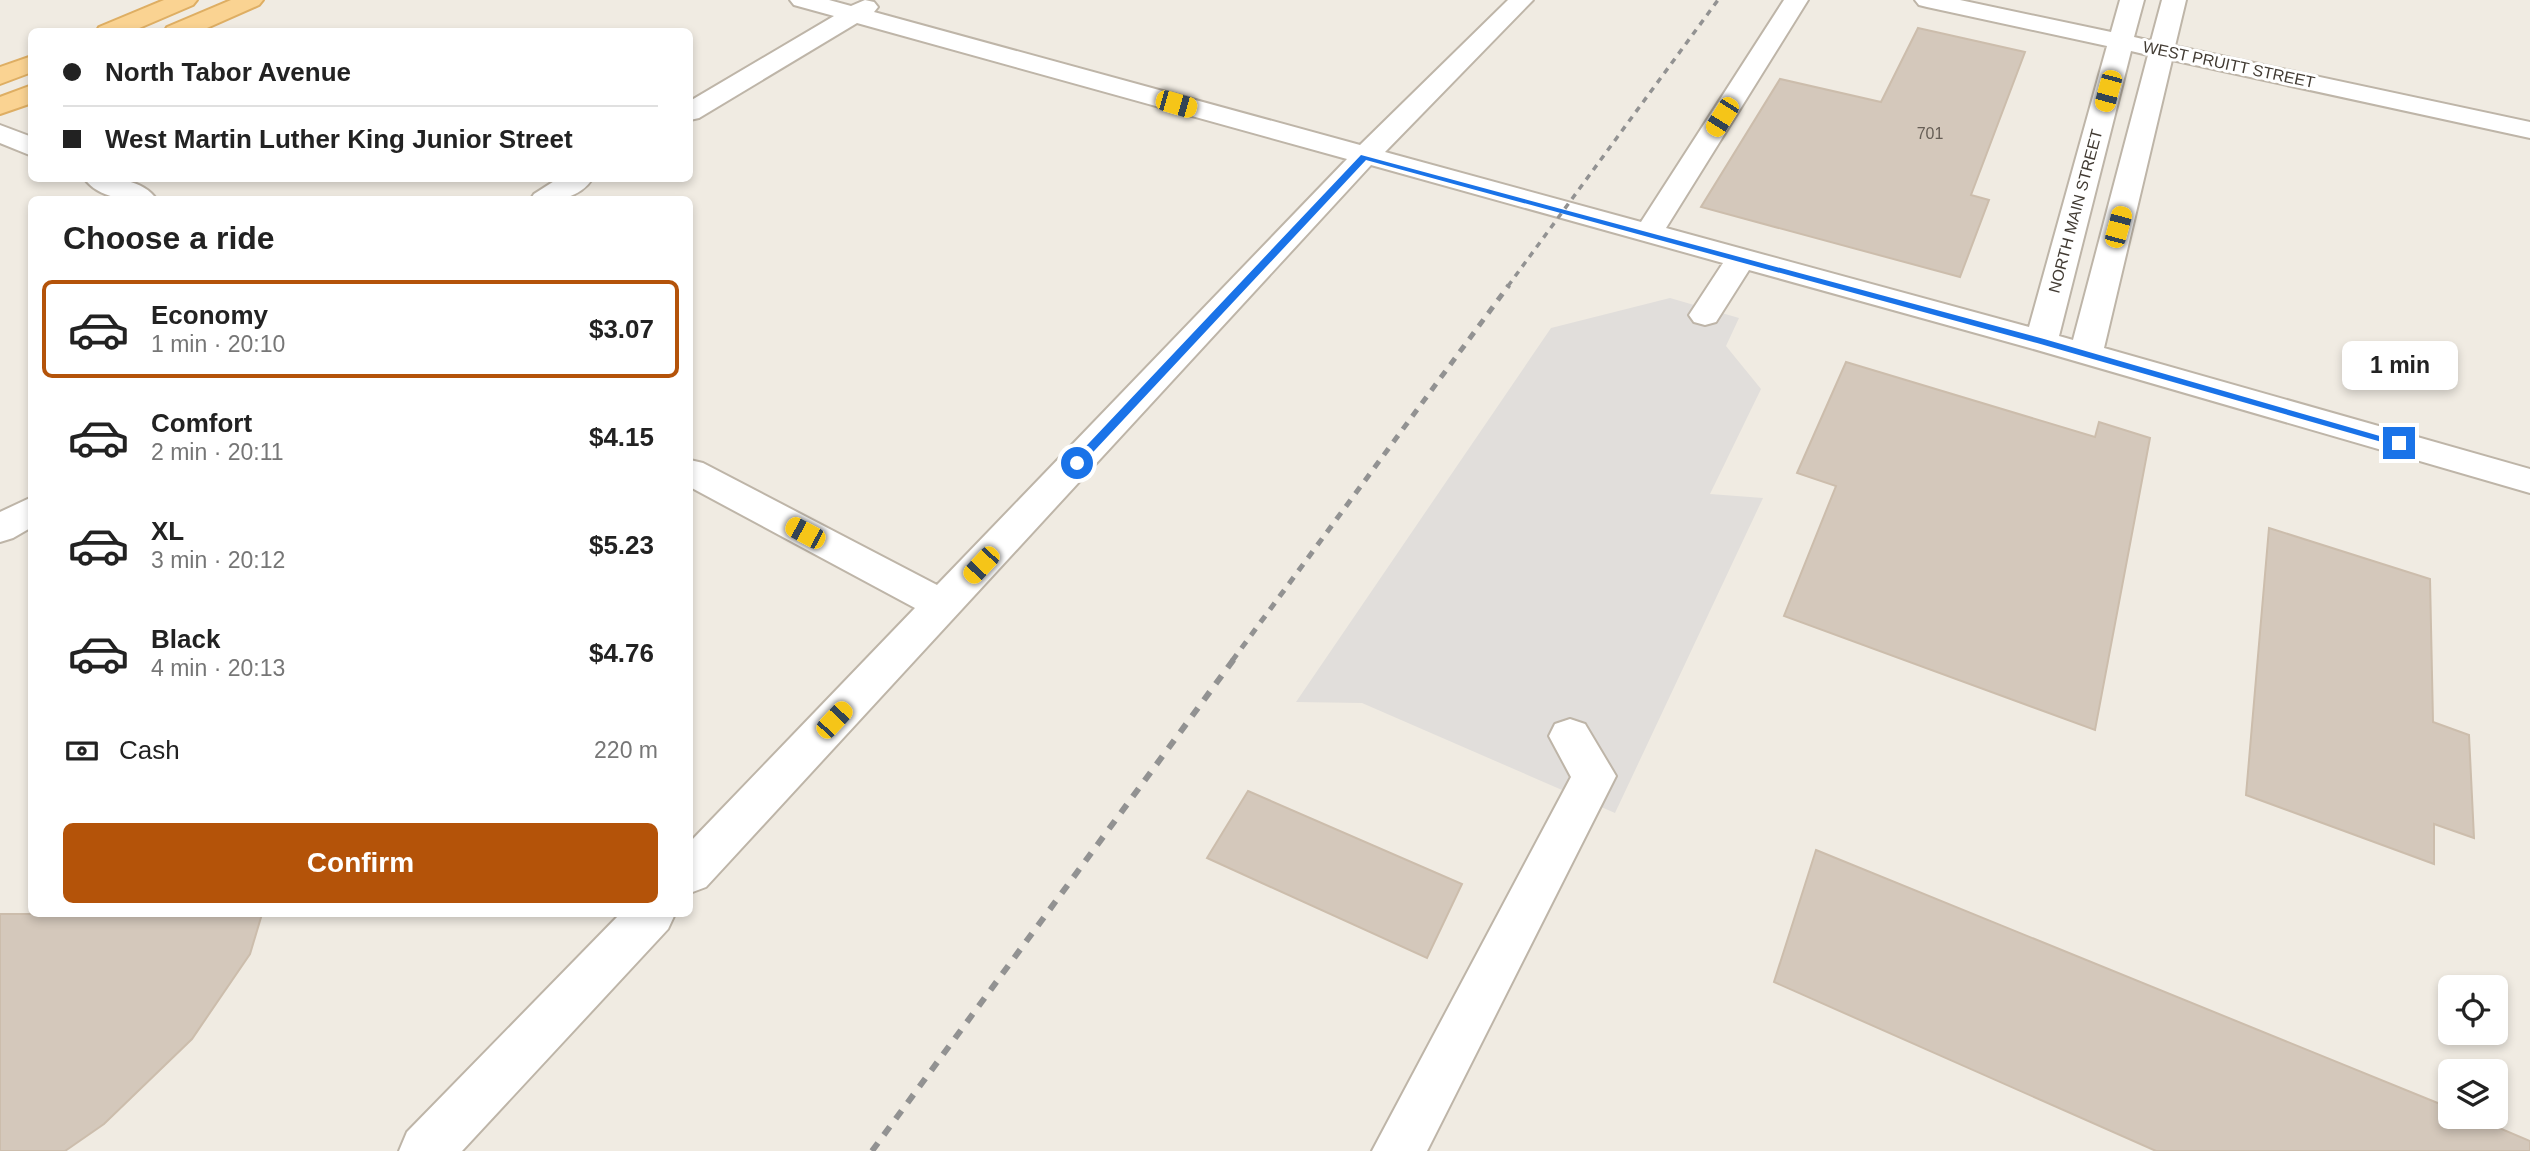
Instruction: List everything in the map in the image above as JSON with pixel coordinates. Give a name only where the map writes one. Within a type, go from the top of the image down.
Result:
[{"type":"main road","points":[[118,28],[185,0]]},
{"type":"main road","points":[[185,28],[251,0]]},
{"type":"main road","points":[[0,76],[28,65]]},
{"type":"main road","points":[[0,106],[28,95]]},
{"type":"street","points":[[802,0],[865,7],[1364,157],[2041,341],[2530,481]]},
{"type":"street","points":[[693,870],[1364,157],[1521,0]]},
{"type":"street","points":[[1648,233],[1796,0]]},
{"type":"street","name":"WEST PRUITT STREET","points":[[1927,0],[2530,130]]},
{"type":"street","name":"NORTH MAIN STREET","points":[[2041,341],[2132,0]]},
{"type":"street","points":[[2086,354],[2164,50],[2174,0]]},
{"type":"street","points":[[693,110],[865,7]]},
{"type":"street","points":[[0,133],[28,146]]},
{"type":"street","points":[[106,182],[135,196]]},
{"type":"street","points":[[550,196],[573,182]]},
{"type":"street","points":[[1705,315],[1741,259]]},
{"type":"street","points":[[693,474],[943,605]]},
{"type":"street","points":[[0,529],[28,512]]},
{"type":"street","points":[[1399,1151],[1594,776],[1570,736]]},
{"type":"street","points":[[426,1151],[648,917]]},
{"type":"shaded area","points":[[1670,298],[1739,318],[1726,346],[1761,389],[1710,494],[1763,498],[1615,813],[1362,703],[1296,702],[1551,328]]},
{"type":"building","points":[[1918,28],[2025,52],[1971,195],[1989,200],[1960,277],[1701,207],[1780,79],[1881,102]]},
{"type":"building","points":[[1846,362],[2095,437],[2099,422],[2150,438],[2095,730],[1784,616],[1836,486],[1797,473]]},
{"type":"building","points":[[2269,528],[2430,579],[2433,722],[2469,735],[2474,838],[2434,824],[2434,864],[2246,795]]},
{"type":"building","points":[[1248,791],[1462,884],[1427,958],[1207,858]]},
{"type":"building","points":[[1816,850],[2438,1103],[2438,1129],[2502,1129],[2530,1141],[2530,1151],[2156,1151],[1774,982]]},
{"type":"building","points":[[0,914],[28,914],[28,917],[261,917],[250,954],[192,1039],[104,1124],[65,1151],[0,1151]]},
{"type":"railway","points":[[1508,286],[1718,0]]},
{"type":"railway","points":[[1232,661],[1509,285]]},
{"type":"railway","points":[[872,1151],[1234,659]]},
{"type":"route","points":[[1077,463],[1364,157],[2041,341],[2399,443]]}]
